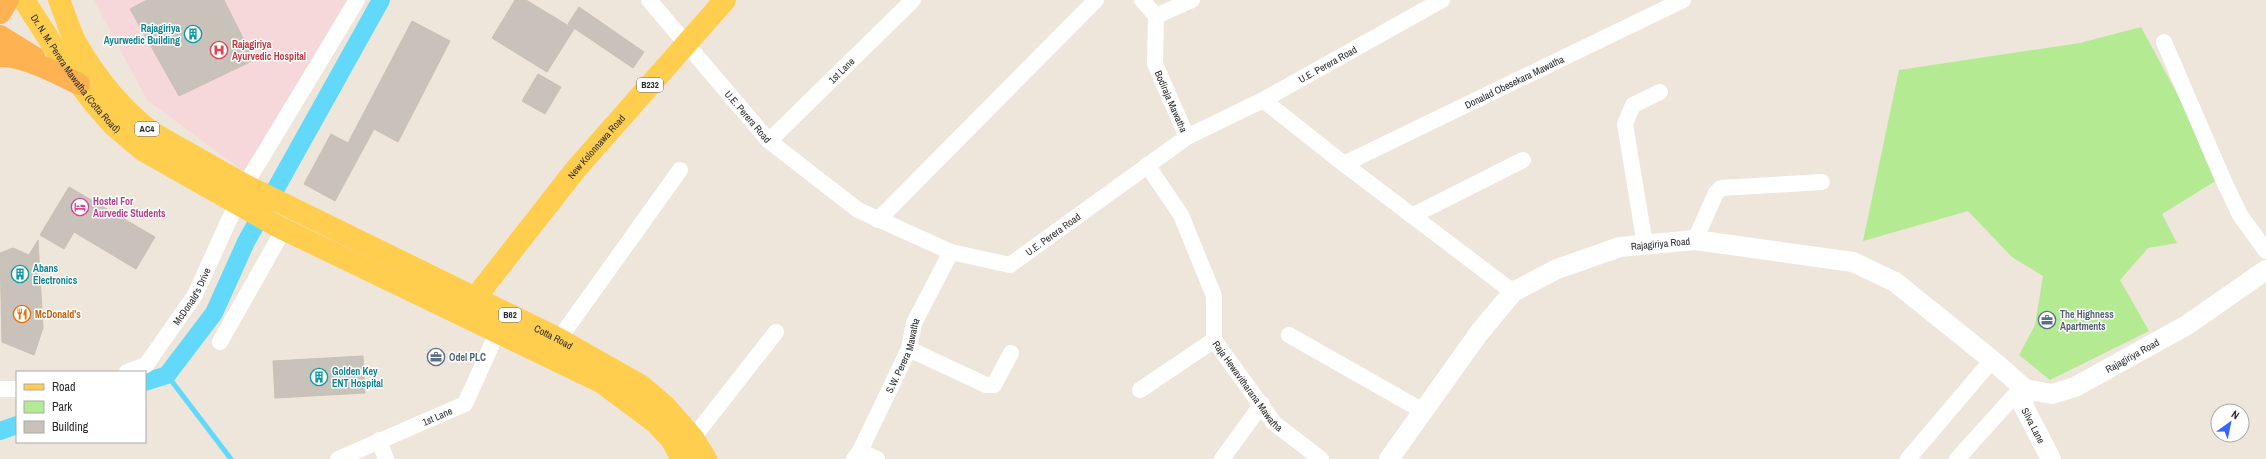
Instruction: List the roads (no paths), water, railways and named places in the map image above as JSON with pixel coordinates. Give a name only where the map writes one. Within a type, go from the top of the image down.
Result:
[{"type":"highway","points":[[0,13],[8,0]]},
{"type":"highway","points":[[0,36],[56,73]]},
{"type":"highway","points":[[0,56],[14,58],[56,73],[79,84]]},
{"type":"main road","name":"Dr. N. M. Perera Mawatha (Cotta Road)","points":[[24,0],[79,84],[113,125],[144,151],[241,195],[288,207]]},
{"type":"main road","points":[[30,0],[75,41]]},
{"type":"main road","name":"Dr. N. M. Perera Mawatha (Cotta Road)","points":[[59,0],[75,41],[104,84],[141,124],[193,157],[281,227]]},
{"type":"main road","name":"New Kolonnawa Road","points":[[475,298],[576,169],[725,0]]},
{"type":"main road","name":"Cotta Road","points":[[288,207],[559,339],[640,385],[666,406],[693,438],[706,459]]},
{"type":"main road","name":"Cotta Road","points":[[281,227],[497,333],[601,382],[656,423],[671,439],[682,459]]},
{"type":"street","name":"McDonald's Drive","points":[[130,371],[146,365],[195,295],[241,195],[357,0]]},
{"type":"street","name":"U.E. Perera Road","points":[[649,0],[769,141],[858,210],[952,252],[1010,265],[1186,137],[1263,100],[1440,0]]},
{"type":"street","name":"1st Lane","points":[[769,141],[913,0]]},
{"type":"street","points":[[878,220],[1096,0]]},
{"type":"street","points":[[1142,0],[1156,16],[1192,0]]},
{"type":"street","name":"Donalad Obesekara Mawatha","points":[[1344,164],[1684,0]]},
{"type":"street","name":"Bodiraja Mawatha","points":[[1156,16],[1155,64],[1186,137]]},
{"type":"street","points":[[2164,42],[2240,215],[2266,251]]},
{"type":"street","points":[[1645,245],[1624,124],[1633,105],[1660,92]]},
{"type":"street","points":[[1263,100],[1344,164],[1513,292]]},
{"type":"street","points":[[1412,216],[1523,160]]},
{"type":"street","name":"Raja Hewavitharana Mawatha","points":[[1147,165],[1181,215],[1214,296],[1214,340],[1262,404],[1274,423],[1322,459]]},
{"type":"street","points":[[559,339],[680,170]]},
{"type":"street","points":[[1695,240],[1716,193],[1720,188],[1822,182]]},
{"type":"street","points":[[220,342],[281,227]]},
{"type":"street","name":"Rajagiriya Road","points":[[1389,459],[1479,333],[1513,292],[1557,268],[1620,247],[1695,240],[1853,262],[1895,282],[1992,360],[2024,388],[2052,394],[2075,387],[2187,325],[2266,270]]},
{"type":"street","name":"S.W. Perera Mawatha","points":[[857,455],[909,349],[914,323],[952,252]]},
{"type":"street","points":[[693,438],[776,332]]},
{"type":"street","name":"1st Lane","points":[[338,459],[379,440],[466,404],[497,333]]},
{"type":"street","points":[[1289,334],[1423,411]]},
{"type":"street","points":[[1140,390],[1214,340]]},
{"type":"street","points":[[909,349],[986,385],[994,385],[1011,353]]},
{"type":"street","points":[[1908,459],[1992,360]]},
{"type":"street","points":[[1957,459],[2024,388]]},
{"type":"street","name":"Silva Lane","points":[[2024,388],[2023,405],[2050,459]]},
{"type":"street","points":[[0,389],[16,389]]},
{"type":"street","points":[[1222,459],[1262,404]]},
{"type":"street","points":[[379,440],[386,459]]},
{"type":"street","points":[[857,455],[877,459]]},
{"type":"waterway","points":[[146,382],[167,375],[214,313],[246,242],[381,0]]},
{"type":"waterway","points":[[167,375],[231,459]]},
{"type":"waterway","points":[[0,431],[16,425]]},
{"type":"place","name":"Rajagiriya Ayurwedic Building","points":[[193,34]]},
{"type":"place","name":"Rajagiriya Ayurvedic Hospital","points":[[219,50]]},
{"type":"place","name":"Hostel For Aurvedic Students","points":[[80,207]]},
{"type":"place","name":"Abans Electronics","points":[[20,274]]},
{"type":"place","name":"McDonald's","points":[[22,314]]},
{"type":"place","name":"The Highness Apartments","points":[[2047,320]]},
{"type":"place","name":"Odel PLC","points":[[436,357]]},
{"type":"place","name":"Golden Key ENT Hospital","points":[[319,377]]}]
